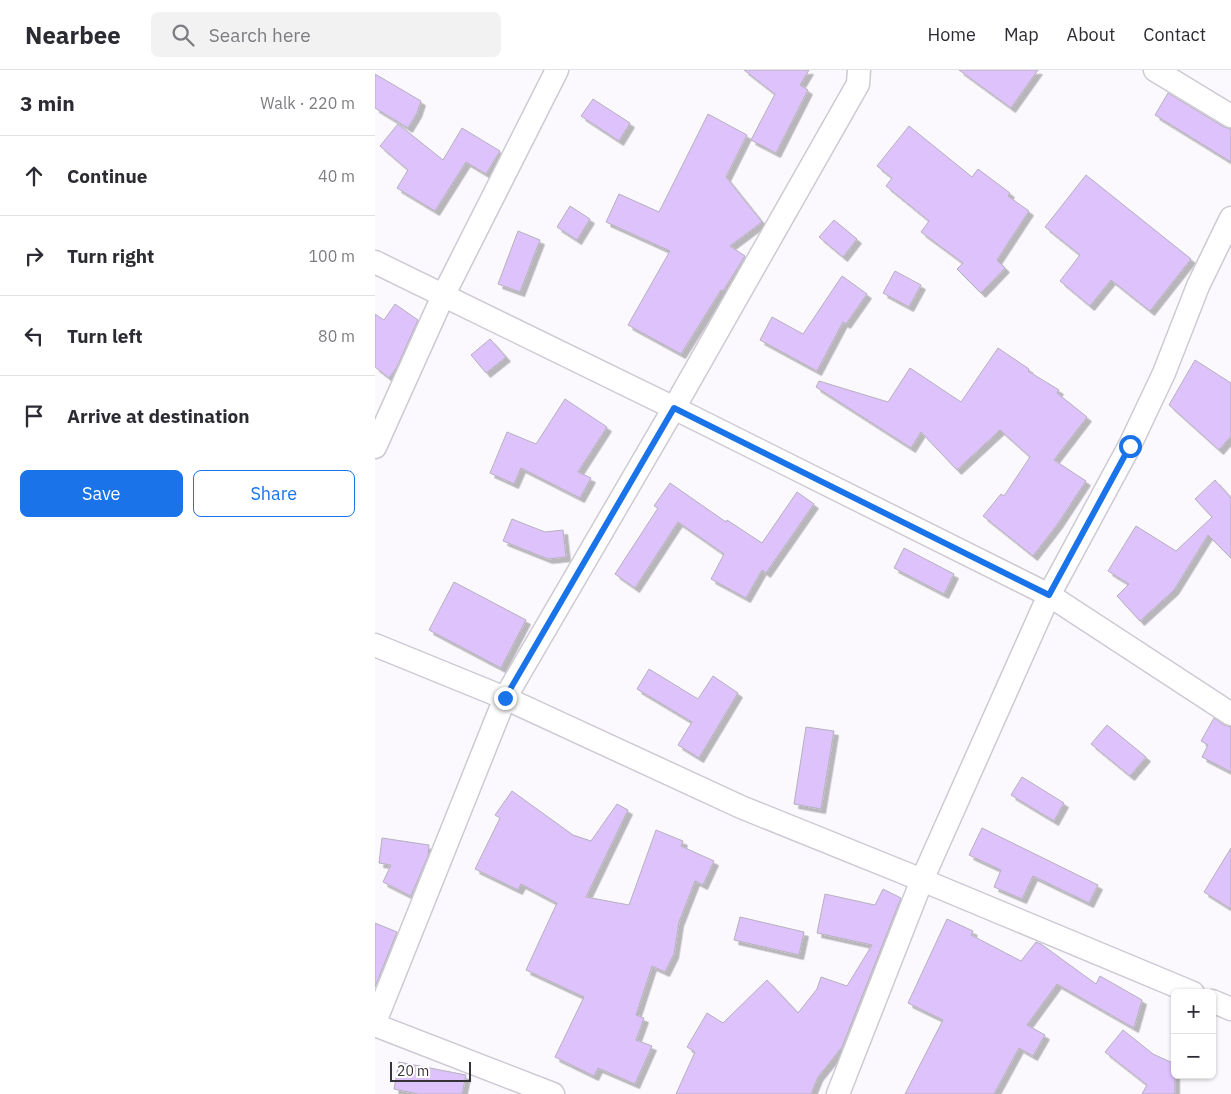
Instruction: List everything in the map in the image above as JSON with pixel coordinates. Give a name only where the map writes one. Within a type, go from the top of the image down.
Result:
[{"type":"street","points":[[375,446],[443,296],[557,70]]},
{"type":"street","points":[[553,1094],[375,1024],[505,698],[674,408],[858,84],[859,70]]},
{"type":"street","points":[[1155,70],[1231,116]]},
{"type":"street","points":[[838,1094],[922,880],[1049,595],[1130,446],[1164,373],[1198,286],[1231,218]]},
{"type":"street","points":[[375,262],[674,408],[1049,595],[1231,714]]},
{"type":"street","points":[[375,645],[505,698],[741,807],[1183,989]]},
{"type":"street","points":[[1216,1003],[1231,1009]]},
{"type":"building","points":[[744,70],[809,70],[800,85],[808,90],[776,153],[751,140],[775,94]]},
{"type":"building","points":[[959,70],[1038,70],[1011,108]]},
{"type":"building","points":[[375,74],[421,101],[417,113],[408,128],[375,108]]},
{"type":"building","points":[[1168,93],[1224,127],[1231,129],[1231,162],[1155,115]]},
{"type":"building","points":[[593,99],[630,123],[619,141],[581,116]]},
{"type":"building","points":[[708,114],[747,135],[726,177],[762,222],[730,246],[745,256],[723,291],[721,290],[681,354],[628,325],[670,251],[606,222],[619,194],[659,212]]},
{"type":"building","points":[[398,124],[443,160],[462,128],[500,151],[486,174],[466,162],[435,211],[397,188],[408,170],[380,146]]},
{"type":"building","points":[[909,126],[972,177],[978,169],[1010,193],[1008,196],[1029,211],[997,260],[1005,268],[981,293],[957,269],[963,263],[921,232],[929,221],[886,186],[892,178],[877,166]]},
{"type":"building","points":[[1086,175],[1191,259],[1150,311],[1111,280],[1090,306],[1060,281],[1080,255],[1045,227]]},
{"type":"building","points":[[570,206],[590,219],[577,240],[557,227]]},
{"type":"building","points":[[834,220],[857,239],[843,257],[819,237]]},
{"type":"building","points":[[518,231],[540,240],[520,292],[498,284]]},
{"type":"building","points":[[895,271],[921,285],[909,307],[883,293]]},
{"type":"building","points":[[842,276],[867,294],[846,324],[843,322],[817,371],[760,340],[772,317],[803,334]]},
{"type":"building","points":[[395,304],[418,320],[397,367],[389,378],[375,367],[375,314],[384,320]]},
{"type":"building","points":[[490,339],[506,357],[486,373],[471,355]]},
{"type":"building","points":[[998,348],[1029,369],[1028,371],[1059,390],[1057,393],[1087,417],[1054,460],[1086,481],[1057,525],[1033,556],[983,516],[1001,494],[1004,496],[1030,457],[1000,430],[957,470],[921,432],[911,448],[816,387],[819,381],[888,402],[910,368],[961,402]]},
{"type":"building","points":[[1195,360],[1231,383],[1231,436],[1219,450],[1169,405]]},
{"type":"building","points":[[565,399],[607,427],[578,472],[591,478],[580,498],[521,468],[514,484],[490,473],[507,432],[536,444]]},
{"type":"building","points":[[1215,480],[1231,498],[1231,558],[1208,535],[1174,590],[1140,621],[1117,596],[1129,584],[1108,571],[1136,526],[1176,551],[1212,517],[1195,499]]},
{"type":"building","points":[[670,483],[726,522],[727,520],[762,543],[797,492],[814,504],[766,573],[762,570],[746,598],[711,579],[724,554],[678,522],[635,588],[615,574],[658,508],[654,506]]},
{"type":"building","points":[[512,519],[545,532],[563,530],[566,557],[548,559],[503,541]]},
{"type":"building","points":[[904,548],[954,574],[944,594],[894,568]]},
{"type":"building","points":[[454,582],[526,620],[501,668],[429,630]]},
{"type":"building","points":[[649,669],[698,699],[713,676],[738,693],[699,758],[678,745],[692,722],[637,689]]},
{"type":"building","points":[[1214,718],[1224,725],[1231,727],[1231,772],[1202,757],[1208,745],[1201,741]]},
{"type":"building","points":[[1107,725],[1146,757],[1130,776],[1091,744]]},
{"type":"building","points":[[806,727],[834,731],[821,809],[794,804]]},
{"type":"building","points":[[1022,777],[1064,803],[1054,821],[1011,795]]},
{"type":"building","points":[[512,791],[573,835],[591,841],[617,804],[628,810],[586,897],[629,905],[656,830],[683,841],[681,846],[714,861],[703,885],[695,881],[679,922],[674,954],[665,972],[652,966],[636,1015],[644,1018],[636,1040],[652,1046],[635,1084],[598,1068],[594,1076],[555,1057],[584,997],[526,970],[557,903],[521,884],[518,890],[475,869],[500,818],[495,815]]},
{"type":"building","points":[[982,828],[1098,885],[1089,903],[1033,876],[1022,899],[994,887],[1001,870],[969,855]]},
{"type":"building","points":[[382,838],[429,845],[428,856],[411,896],[383,882],[391,865],[379,863]]},
{"type":"building","points":[[1231,848],[1231,909],[1204,892]]},
{"type":"building","points":[[883,889],[901,898],[842,1047],[818,1077],[811,1094],[676,1094],[695,1052],[687,1047],[707,1013],[723,1023],[767,980],[798,1013],[817,989],[821,977],[847,986],[872,945],[817,933],[825,894],[875,905]]},
{"type":"building","points":[[740,917],[804,932],[799,955],[734,940]]},
{"type":"building","points":[[947,919],[973,931],[971,935],[1021,961],[1036,942],[1041,944],[1096,984],[1100,976],[1142,1000],[1134,1028],[1057,984],[1027,1025],[1045,1035],[1033,1056],[1019,1048],[994,1094],[905,1094],[943,1020],[908,1003]]},
{"type":"building","points":[[375,923],[397,932],[375,987]]},
{"type":"building","points":[[1123,1030],[1153,1054],[1171,1062],[1171,1079],[1175,1079],[1175,1094],[1142,1094],[1147,1085],[1105,1052]]},
{"type":"building","points":[[399,1062],[466,1075],[462,1094],[418,1094],[394,1089]]},
{"type":"route","points":[[505,698],[674,408],[1049,595],[1130,446]]}]
